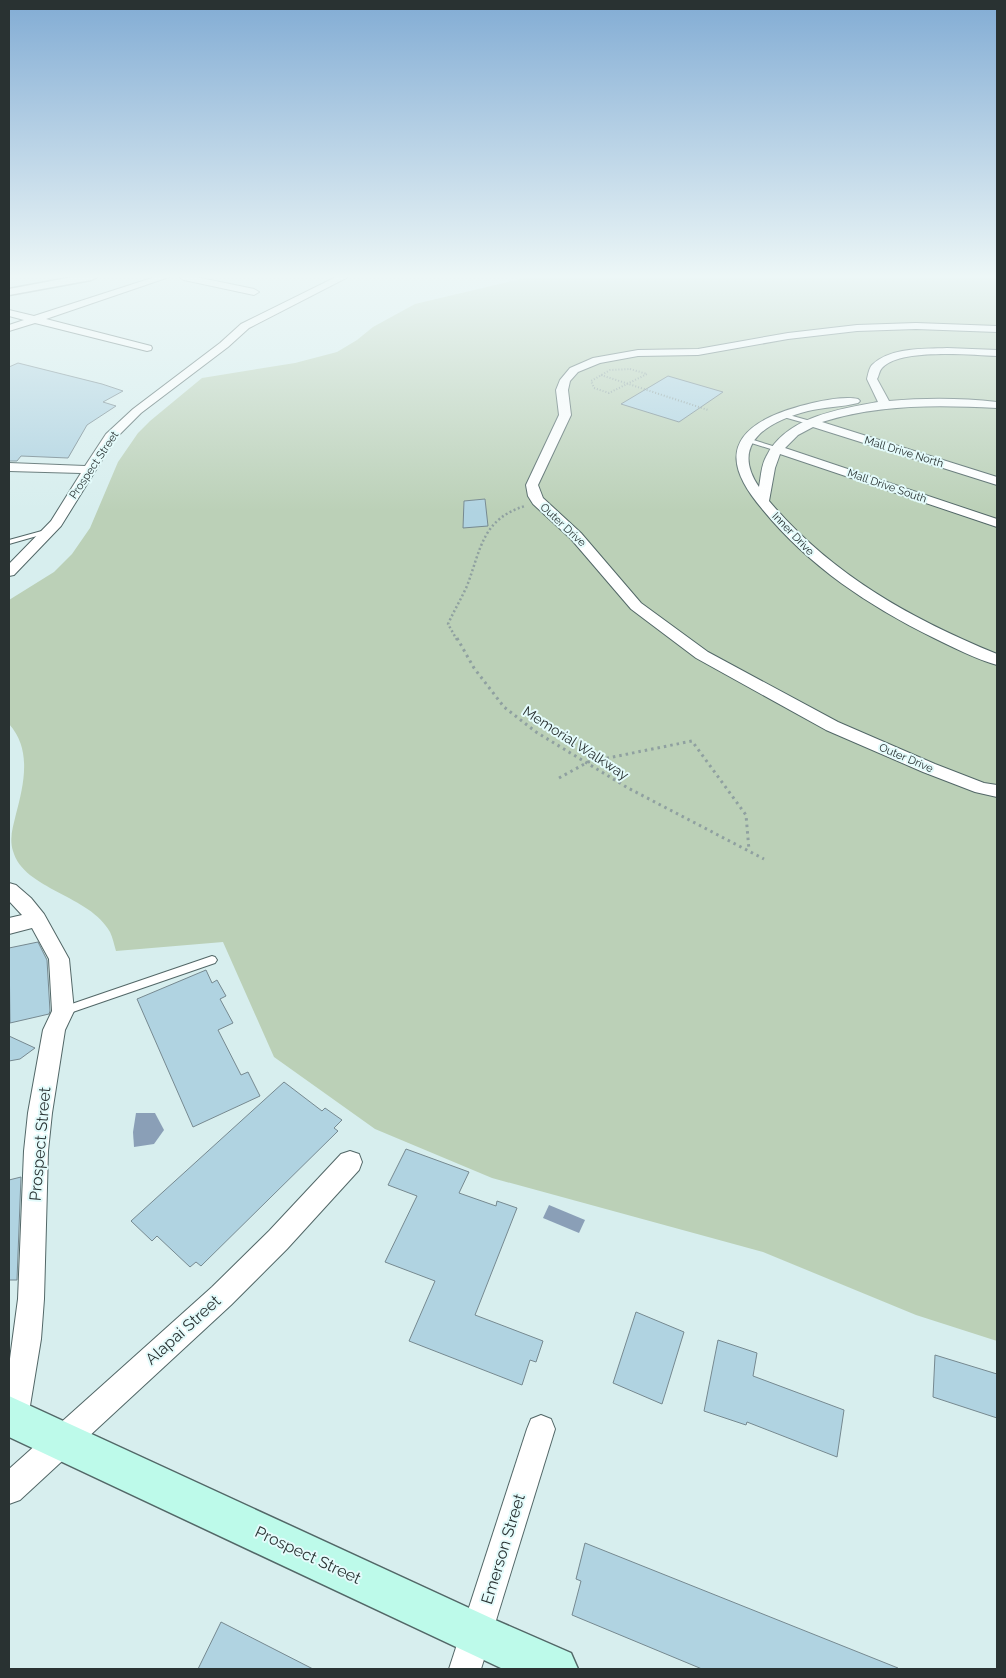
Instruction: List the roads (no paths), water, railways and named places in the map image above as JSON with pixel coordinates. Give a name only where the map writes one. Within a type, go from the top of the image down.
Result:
[{"type":"main road","name":"Prospect Street","points":[[11,1417],[61,1439],[471,1652],[555,1669]]},
{"type":"street","name":"Prospect Street","points":[[9,572],[49,530],[110,437],[137,411],[210,355]]},
{"type":"street","name":"Outer Drive","points":[[621,355],[588,363],[574,370],[562,385],[565,416],[534,480],[532,490],[538,501],[576,536],[636,606],[702,655],[764,691],[840,729],[929,768],[981,788],[997,791]]},
{"type":"street","points":[[884,403],[872,378],[875,369],[885,361],[899,355]]},
{"type":"street","points":[[762,501],[748,483],[741,467],[741,452],[747,440],[760,426],[802,408],[860,400],[884,403]]},
{"type":"street","name":"Inner Drive","points":[[997,405],[970,403],[884,403],[838,414],[812,423],[791,435],[777,448],[769,464],[762,501],[801,545],[845,579],[907,617],[997,660]]},
{"type":"street","name":"Mall Drive North","points":[[812,423],[997,481]]},
{"type":"street","name":"Mall Drive South","points":[[777,448],[997,523]]},
{"type":"street","points":[[9,468],[88,470]]},
{"type":"street","name":"Prospect Street","points":[[9,890],[24,903],[37,920],[59,959],[63,1011],[54,1030],[40,1113],[36,1150],[31,1299],[27,1339],[11,1417]]},
{"type":"street","points":[[9,926],[37,920]]},
{"type":"street","name":"Alapai Street","points":[[9,1489],[61,1439],[202,1314],[316,1200],[350,1162]]},
{"type":"street","name":"Emerson Street","points":[[471,1652],[541,1429]]},
{"type":"lane","points":[[782,415],[812,423]]},
{"type":"lane","points":[[747,440],[777,448]]},
{"type":"lane","points":[[9,542],[49,530]]},
{"type":"lane","points":[[63,1011],[212,960]]},
{"type":"water","points":[[136,1113],[155,1113],[164,1130],[154,1144],[134,1147],[133,1132]]},
{"type":"water","points":[[549,1205],[585,1220],[579,1233],[543,1218]]}]
